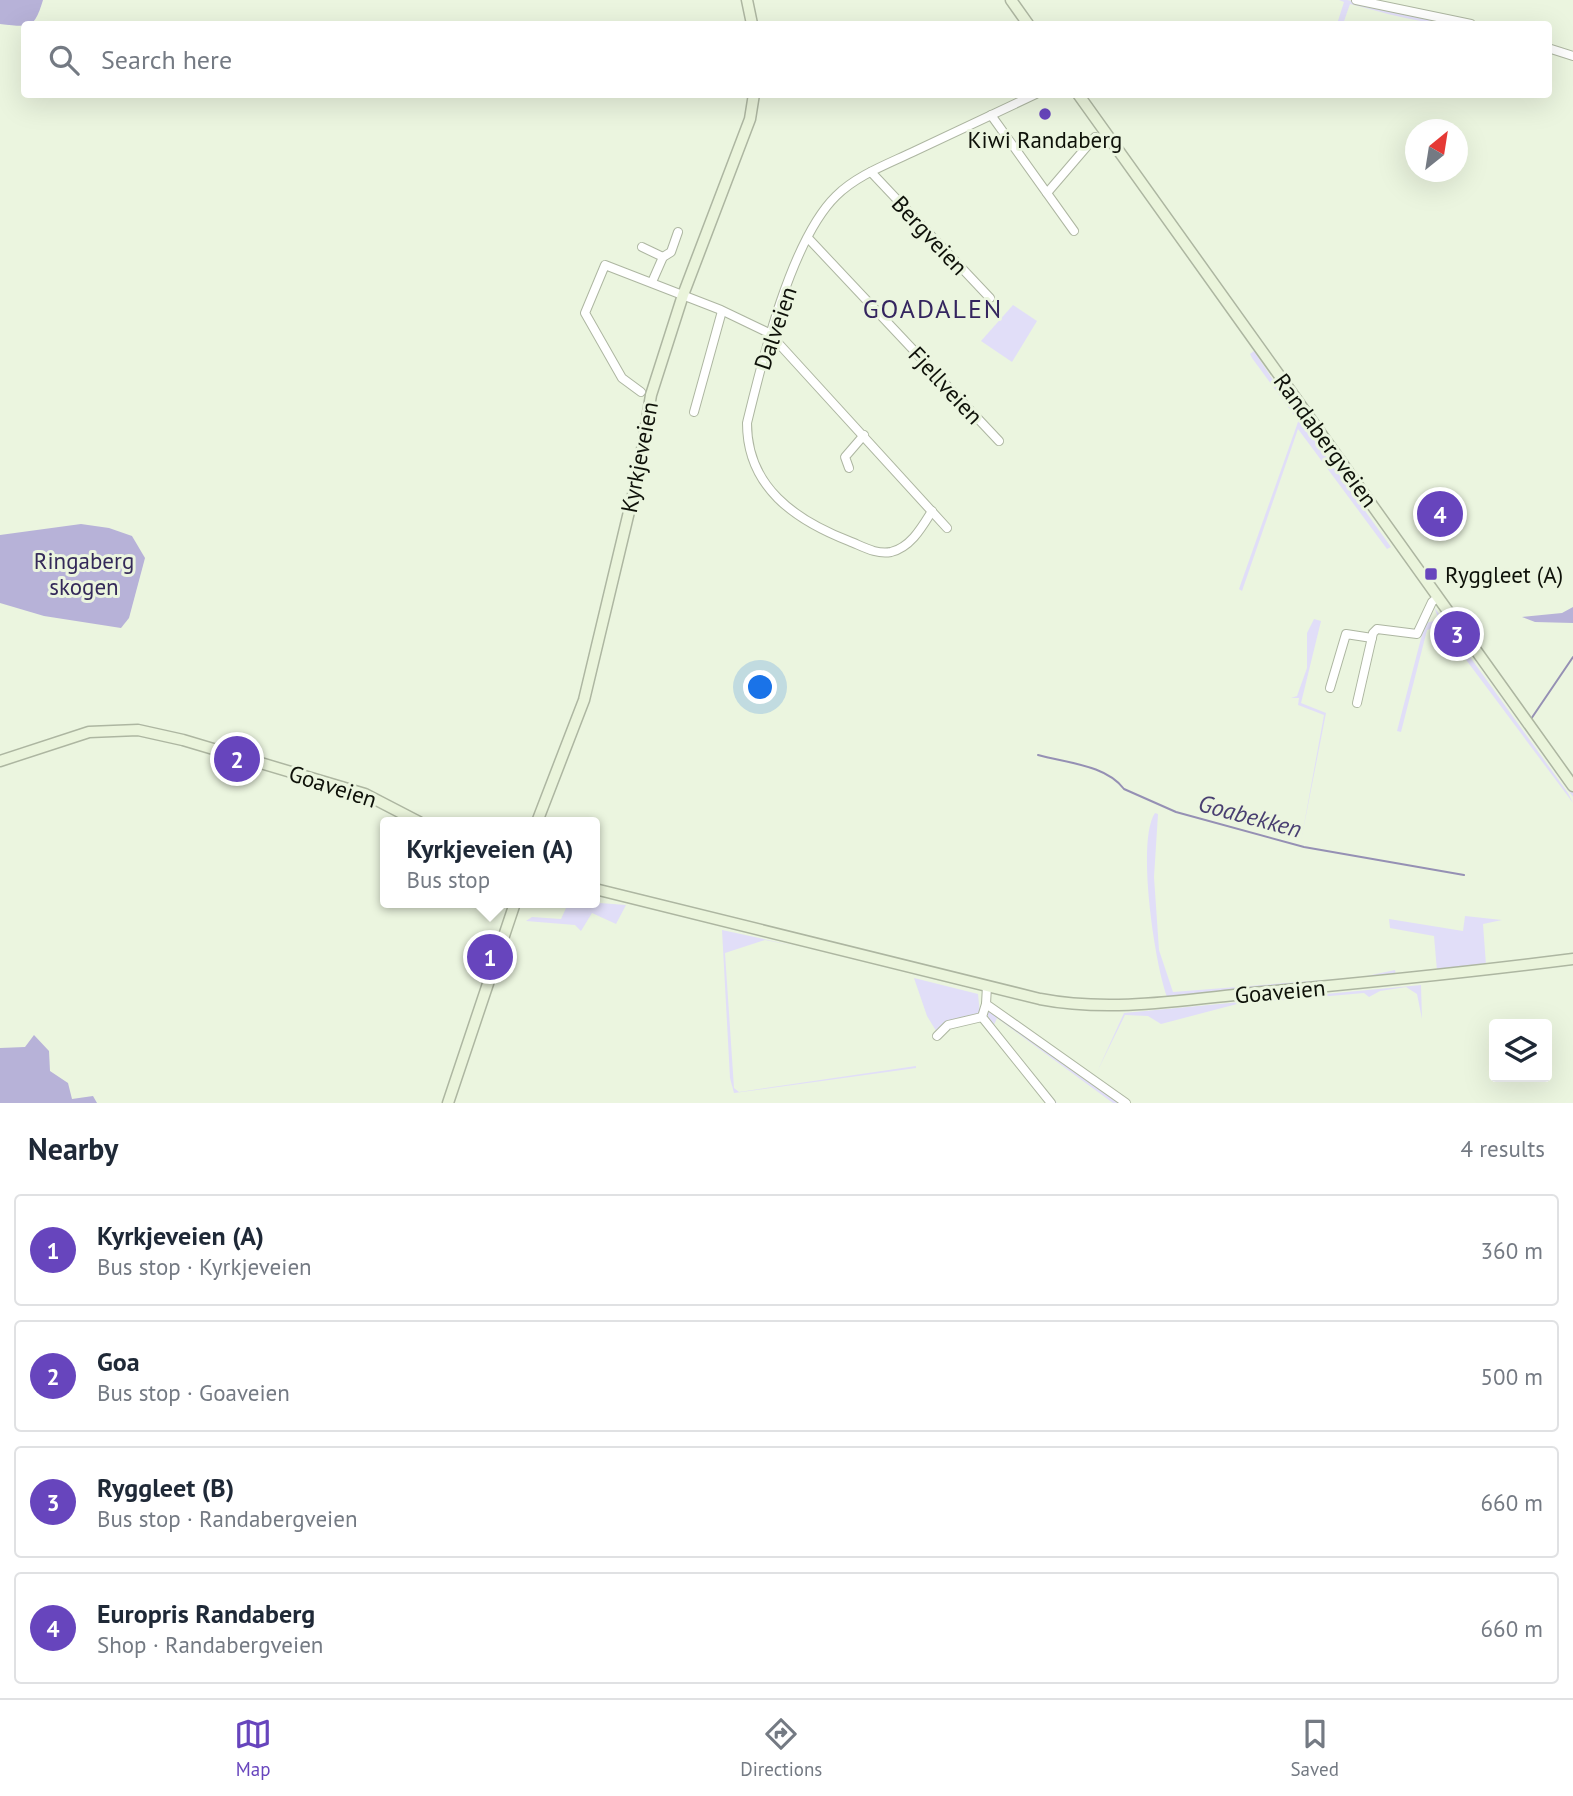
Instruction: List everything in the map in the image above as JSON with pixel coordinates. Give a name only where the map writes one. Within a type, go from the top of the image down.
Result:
[{"type":"main road","points":[[747,0],[751,21]]},
{"type":"main road","points":[[1011,0],[1026,21]]},
{"type":"main road","name":"Kyrkjeveien","points":[[539,817],[584,700],[638,474],[650,395],[683,295],[738,155],[750,119],[753,98]]},
{"type":"main road","name":"Randabergveien","points":[[1081,98],[1573,786]]},
{"type":"main road","name":"Goaveien","points":[[0,761],[89,732],[138,730],[338,785],[380,799],[411,817]]},
{"type":"main road","name":"Goaveien","points":[[600,890],[1068,1004],[1152,1003],[1375,982],[1573,959]]},
{"type":"main road","points":[[448,1103],[513,908]]},
{"type":"street","points":[[1356,0],[1457,21]]},
{"type":"street","points":[[1552,49],[1573,57]]},
{"type":"street","name":"Dalveien","points":[[932,511],[915,537],[904,547],[876,552],[811,525],[778,500],[756,470],[747,438],[747,423],[769,333],[808,238],[821,214],[838,194],[871,172],[1027,98]]},
{"type":"street","points":[[991,115],[1074,231]]},
{"type":"street","points":[[1047,193],[1095,137]]},
{"type":"street","name":"Bergveien","points":[[871,172],[990,298]]},
{"type":"street","points":[[652,282],[663,257],[671,252],[678,232]]},
{"type":"street","name":"Fjellveien","points":[[808,238],[999,440]]},
{"type":"street","points":[[642,247],[663,257]]},
{"type":"street","points":[[641,392],[622,378],[585,313],[605,265],[722,311],[769,333],[947,528]]},
{"type":"street","points":[[694,412],[722,311]]},
{"type":"street","points":[[849,468],[844,462],[845,457],[864,435]]},
{"type":"street","points":[[1357,703],[1371,638],[1377,629],[1417,634],[1432,602],[1438,597]]},
{"type":"street","points":[[1330,688],[1346,634],[1371,638]]},
{"type":"street","points":[[982,1017],[987,986]]},
{"type":"street","points":[[986,1004],[1126,1103]]},
{"type":"street","points":[[937,1036],[946,1026],[982,1017]]},
{"type":"street","points":[[982,1017],[1051,1103]]},
{"type":"shaded area","points":[[1339,0],[1446,21],[1418,20],[1350,4],[1344,21],[1338,21],[1344,2]]},
{"type":"shaded area","points":[[1013,305],[1037,321],[1012,362],[981,341]]},
{"type":"shaded area","points":[[1254,351],[1294,415],[1252,358],[1250,354]]},
{"type":"shaded area","points":[[1299,419],[1391,547],[1387,549],[1298,429],[1242,591],[1239,589]]},
{"type":"shaded area","points":[[1434,607],[1573,803],[1446,633],[1436,627],[1427,630],[1401,732],[1397,731],[1425,623],[1439,620]]},
{"type":"shaded area","points":[[1314,619],[1321,621],[1301,703],[1326,713],[1301,841],[1324,715],[1298,705],[1299,698],[1291,698],[1297,696],[1307,668],[1307,633]]},
{"type":"shaded area","points":[[1458,636],[1468,645],[1561,774],[1573,791],[1573,797]]},
{"type":"shaded area","points":[[1155,813],[1158,814],[1154,877],[1159,950],[1173,992],[1362,977],[1395,970],[1396,975],[1167,997],[1157,959],[1147,875],[1147,849]]},
{"type":"shaded area","points":[[600,903],[626,905],[616,924],[592,913],[581,931],[575,925],[526,921],[532,917],[561,919],[566,908],[600,908]]},
{"type":"shaded area","points":[[1465,916],[1502,920],[1483,924],[1486,965],[1437,971],[1434,936],[1390,928],[1389,919],[1463,931]]},
{"type":"shaded area","points":[[722,930],[796,946],[765,940],[725,953],[734,1088],[739,1092],[916,1068],[734,1093],[730,1078]]},
{"type":"shaded area","points":[[914,978],[978,994],[980,1014],[938,1034],[927,1016]]},
{"type":"shaded area","points":[[1421,985],[1422,1019],[1417,994],[1406,987],[1380,991],[1369,997],[1364,993],[1237,1004],[1161,1024],[1148,1016],[1125,1015],[1097,1072],[1124,1013]]},
{"type":"shaded area","points":[[988,1010],[1126,1103],[1113,1103],[997,1018],[994,1025],[1057,1103],[1051,1103],[988,1025]]},
{"type":"green space","points":[[0,0],[43,0],[34,21],[21,21],[21,26],[0,24]]},
{"type":"green space","name":"Ringaberg skogen","points":[[81,524],[109,528],[132,536],[145,558],[129,618],[121,628],[44,616],[0,603],[0,535]]},
{"type":"green space","points":[[1573,607],[1573,623],[1535,622],[1522,617],[1562,613]]},
{"type":"green space","points":[[34,1035],[49,1051],[50,1071],[68,1083],[72,1099],[93,1096],[97,1103],[0,1103],[0,1048],[25,1047]]},
{"type":"waterway","points":[[1531,719],[1573,657]]},
{"type":"waterway","name":"Goabekken","points":[[1038,755],[1097,770],[1124,789],[1176,812],[1304,847],[1464,875]]},
{"type":"place","name":"Kiwi Randaberg","points":[[1045,114]]},
{"type":"place","name":"Europris Randaberg","points":[[1440,514]]},
{"type":"place","name":"Ryggleet (A)","points":[[1431,574]]},
{"type":"place","name":"Ryggleet (B)","points":[[1457,634]]},
{"type":"place","name":"Goa","points":[[237,759]]},
{"type":"place","name":"Kyrkjeveien (A)","points":[[490,957]]},
{"type":"district","name":"GOADALEN","points":[[933,308]]}]
